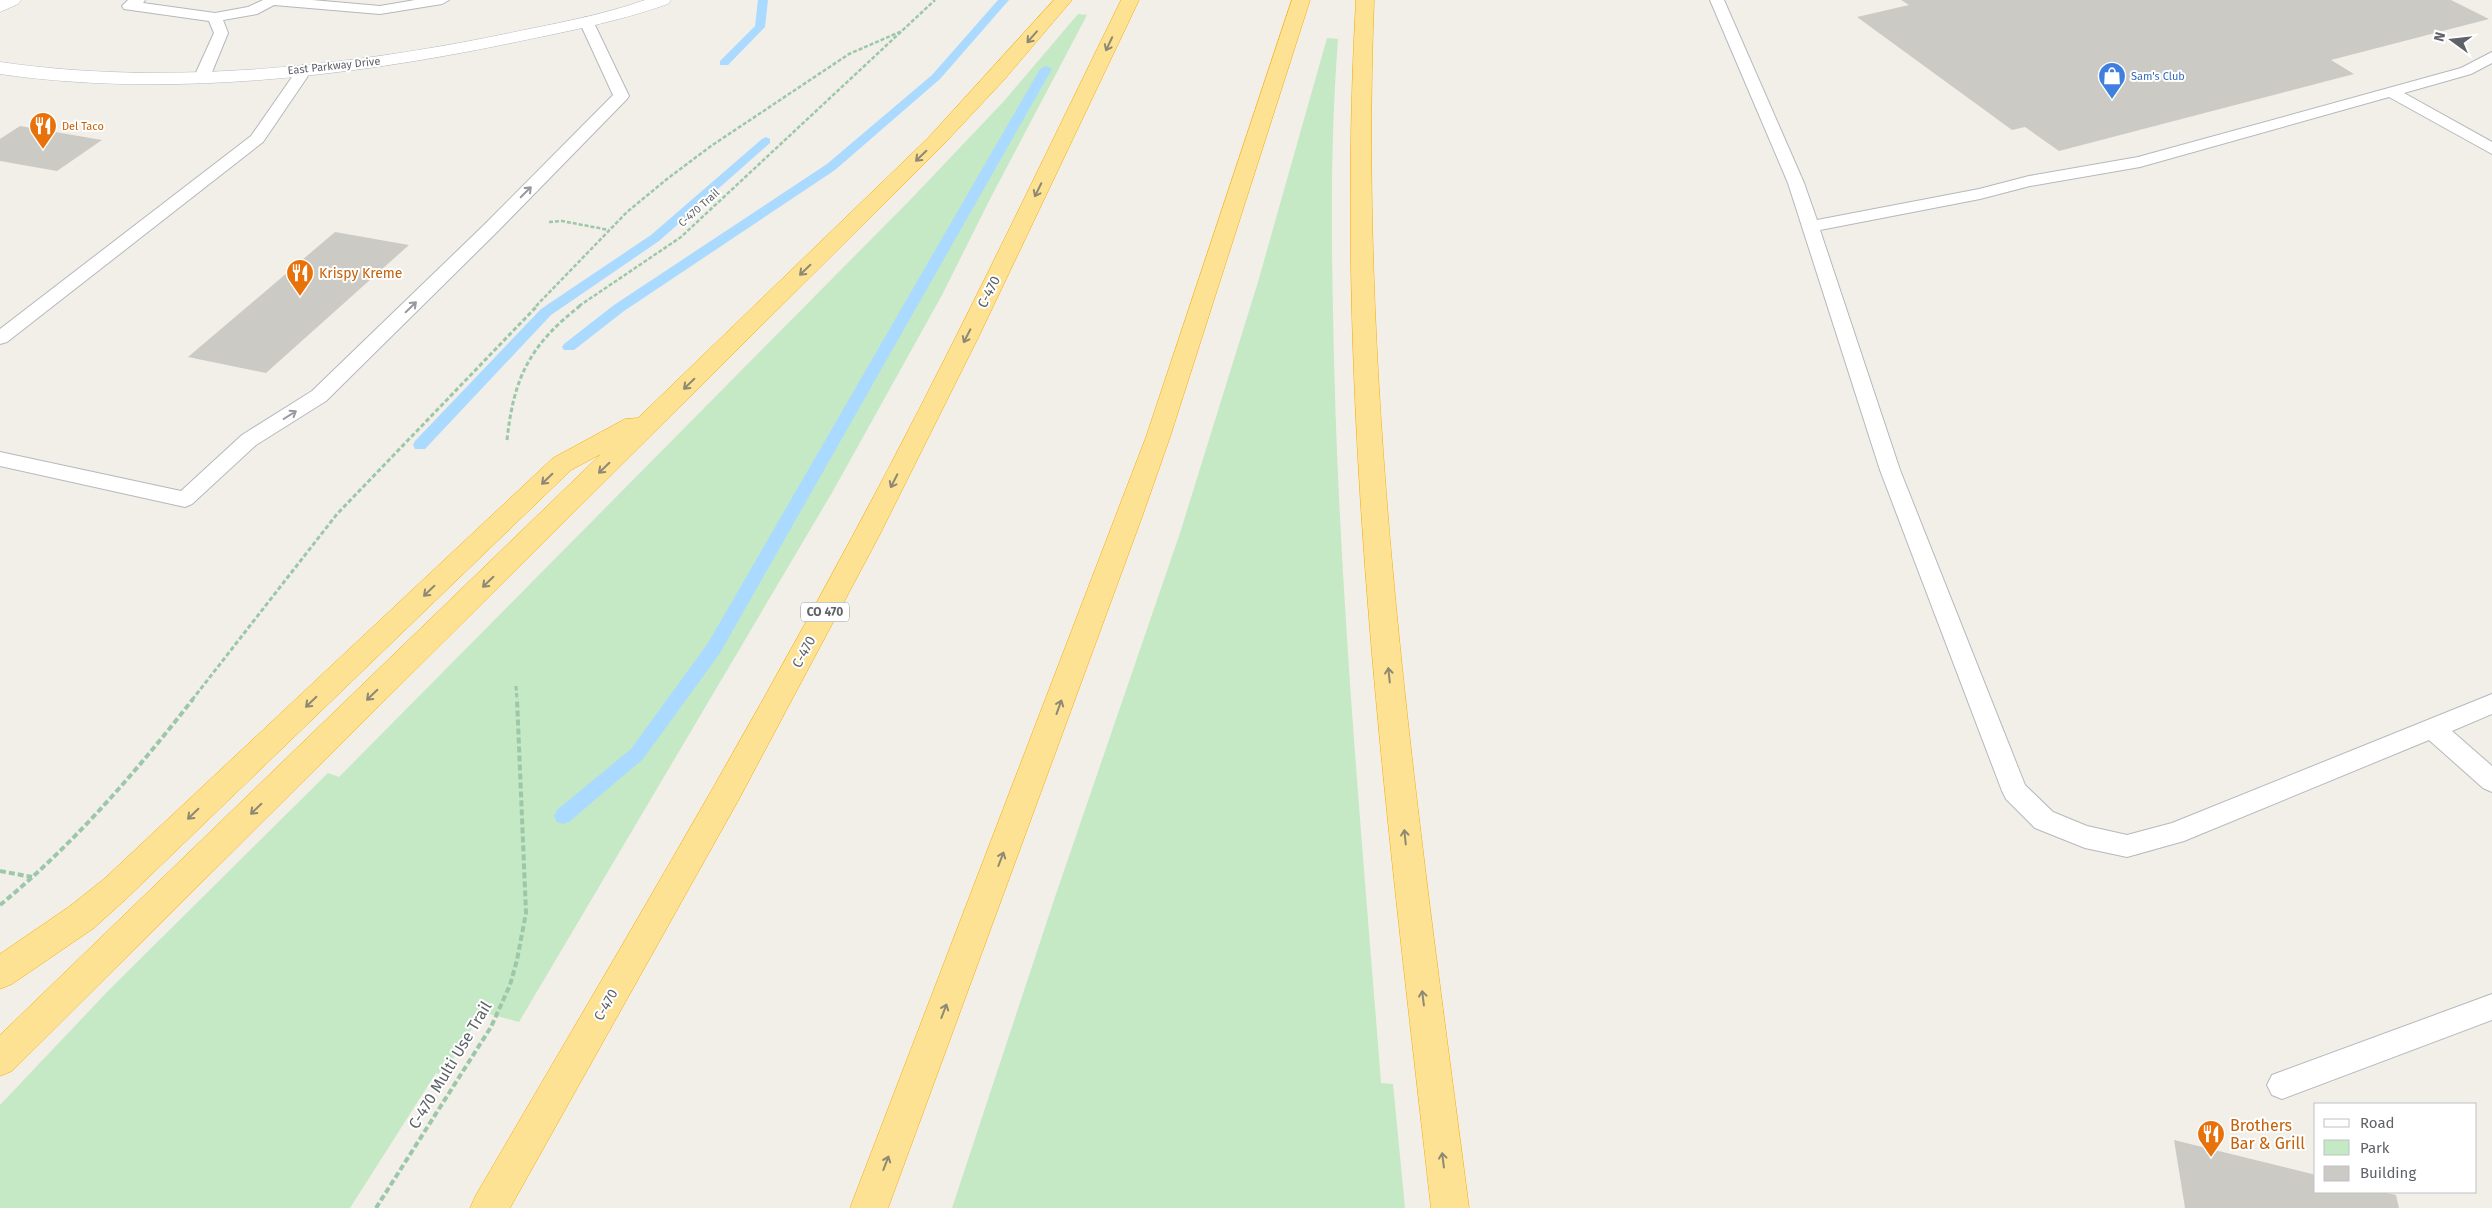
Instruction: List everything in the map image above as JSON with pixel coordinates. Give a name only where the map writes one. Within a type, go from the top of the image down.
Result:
[{"type":"highway","points":[[0,1059],[935,142],[996,77],[1063,0]]},
{"type":"highway","name":"C-470","points":[[489,1208],[743,761],[867,534],[993,285],[1130,0]]},
{"type":"highway","points":[[868,1208],[1139,490],[1301,0]]},
{"type":"highway","points":[[1365,0],[1360,83],[1360,164],[1369,439],[1399,785],[1450,1208]]},
{"type":"highway","points":[[0,973],[82,917],[115,889],[562,464],[664,409]]},
{"type":"street","points":[[0,7],[12,0]]},
{"type":"street","name":"East Parkway Drive","points":[[0,68],[99,77],[202,77],[304,70],[387,60],[475,46],[586,21],[653,1]]},
{"type":"lane","points":[[138,0],[129,6],[215,17],[252,11],[272,1],[380,10],[442,0]]},
{"type":"lane","points":[[1717,0],[1796,183],[1890,470],[2015,792],[2044,820],[2085,836],[2127,846],[2175,832],[2434,730],[2492,704]]},
{"type":"lane","points":[[202,77],[222,33],[215,17]]},
{"type":"lane","points":[[0,459],[185,499],[249,440],[319,396],[491,228],[621,96],[586,21]]},
{"type":"lane","points":[[1810,227],[1980,194],[2029,181],[2140,162],[2466,71],[2492,57]]},
{"type":"lane","points":[[0,338],[257,139],[304,70]]},
{"type":"lane","points":[[2389,91],[2492,148]]},
{"type":"lane","points":[[2434,730],[2492,781]]},
{"type":"lane","points":[[2282,1085],[2492,1007]]},
{"type":"path","name":"C-470 Trail","points":[[507,440],[516,384],[531,356],[552,331],[576,307],[652,259],[681,237],[935,0]]},
{"type":"path","points":[[0,905],[33,878],[149,755],[337,514],[609,230],[646,196],[711,146],[849,54],[902,31]]},
{"type":"path","points":[[544,223],[562,221],[609,230]]},
{"type":"path","name":"C-470 Multi Use Trail","points":[[376,1208],[491,1026],[510,986],[517,960],[526,913],[516,686]]},
{"type":"path","points":[[0,871],[33,878]]},
{"type":"green space","points":[[1078,14],[1087,15],[990,199],[942,295],[833,491],[519,1022],[482,1012],[443,1075],[436,1073],[350,1208],[0,1208],[0,1105],[109,990],[328,773],[339,777],[913,197],[1004,101]]},
{"type":"green space","points":[[1327,38],[1338,39],[1332,176],[1333,312],[1339,505],[1351,698],[1381,1083],[1393,1084],[1405,1208],[952,1208],[1055,897],[1180,533],[1258,282]]},
{"type":"building","name":"Sam's Club","points":[[1901,0],[2451,0],[2489,19],[2331,60],[2354,74],[2059,151],[2025,127],[2012,130],[1857,17],[1909,5]]},
{"type":"building","name":"Del Taco","points":[[20,126],[102,140],[57,171],[0,161],[0,139]]},
{"type":"building","points":[[335,232],[409,245],[266,373],[188,357]]},
{"type":"building","name":"Brothers Bar & Grill","points":[[2174,1140],[2314,1175],[2314,1193],[2387,1193],[2396,1195],[2399,1208],[2185,1208]]},
{"type":"waterway","points":[[724,63],[760,27],[763,0]]},
{"type":"waterway","points":[[569,347],[619,308],[831,167],[936,77],[1004,0]]},
{"type":"waterway","points":[[563,816],[637,754],[714,648],[1046,69]]},
{"type":"waterway","points":[[420,445],[546,312],[655,238],[766,141]]},
{"type":"place","name":"Sam's Club","points":[[2112,100]]},
{"type":"place","name":"Del Taco","points":[[43,150]]},
{"type":"place","name":"Krispy Kreme","points":[[300,297]]},
{"type":"place","name":"Brothers Bar & Grill","points":[[2211,1158]]}]
